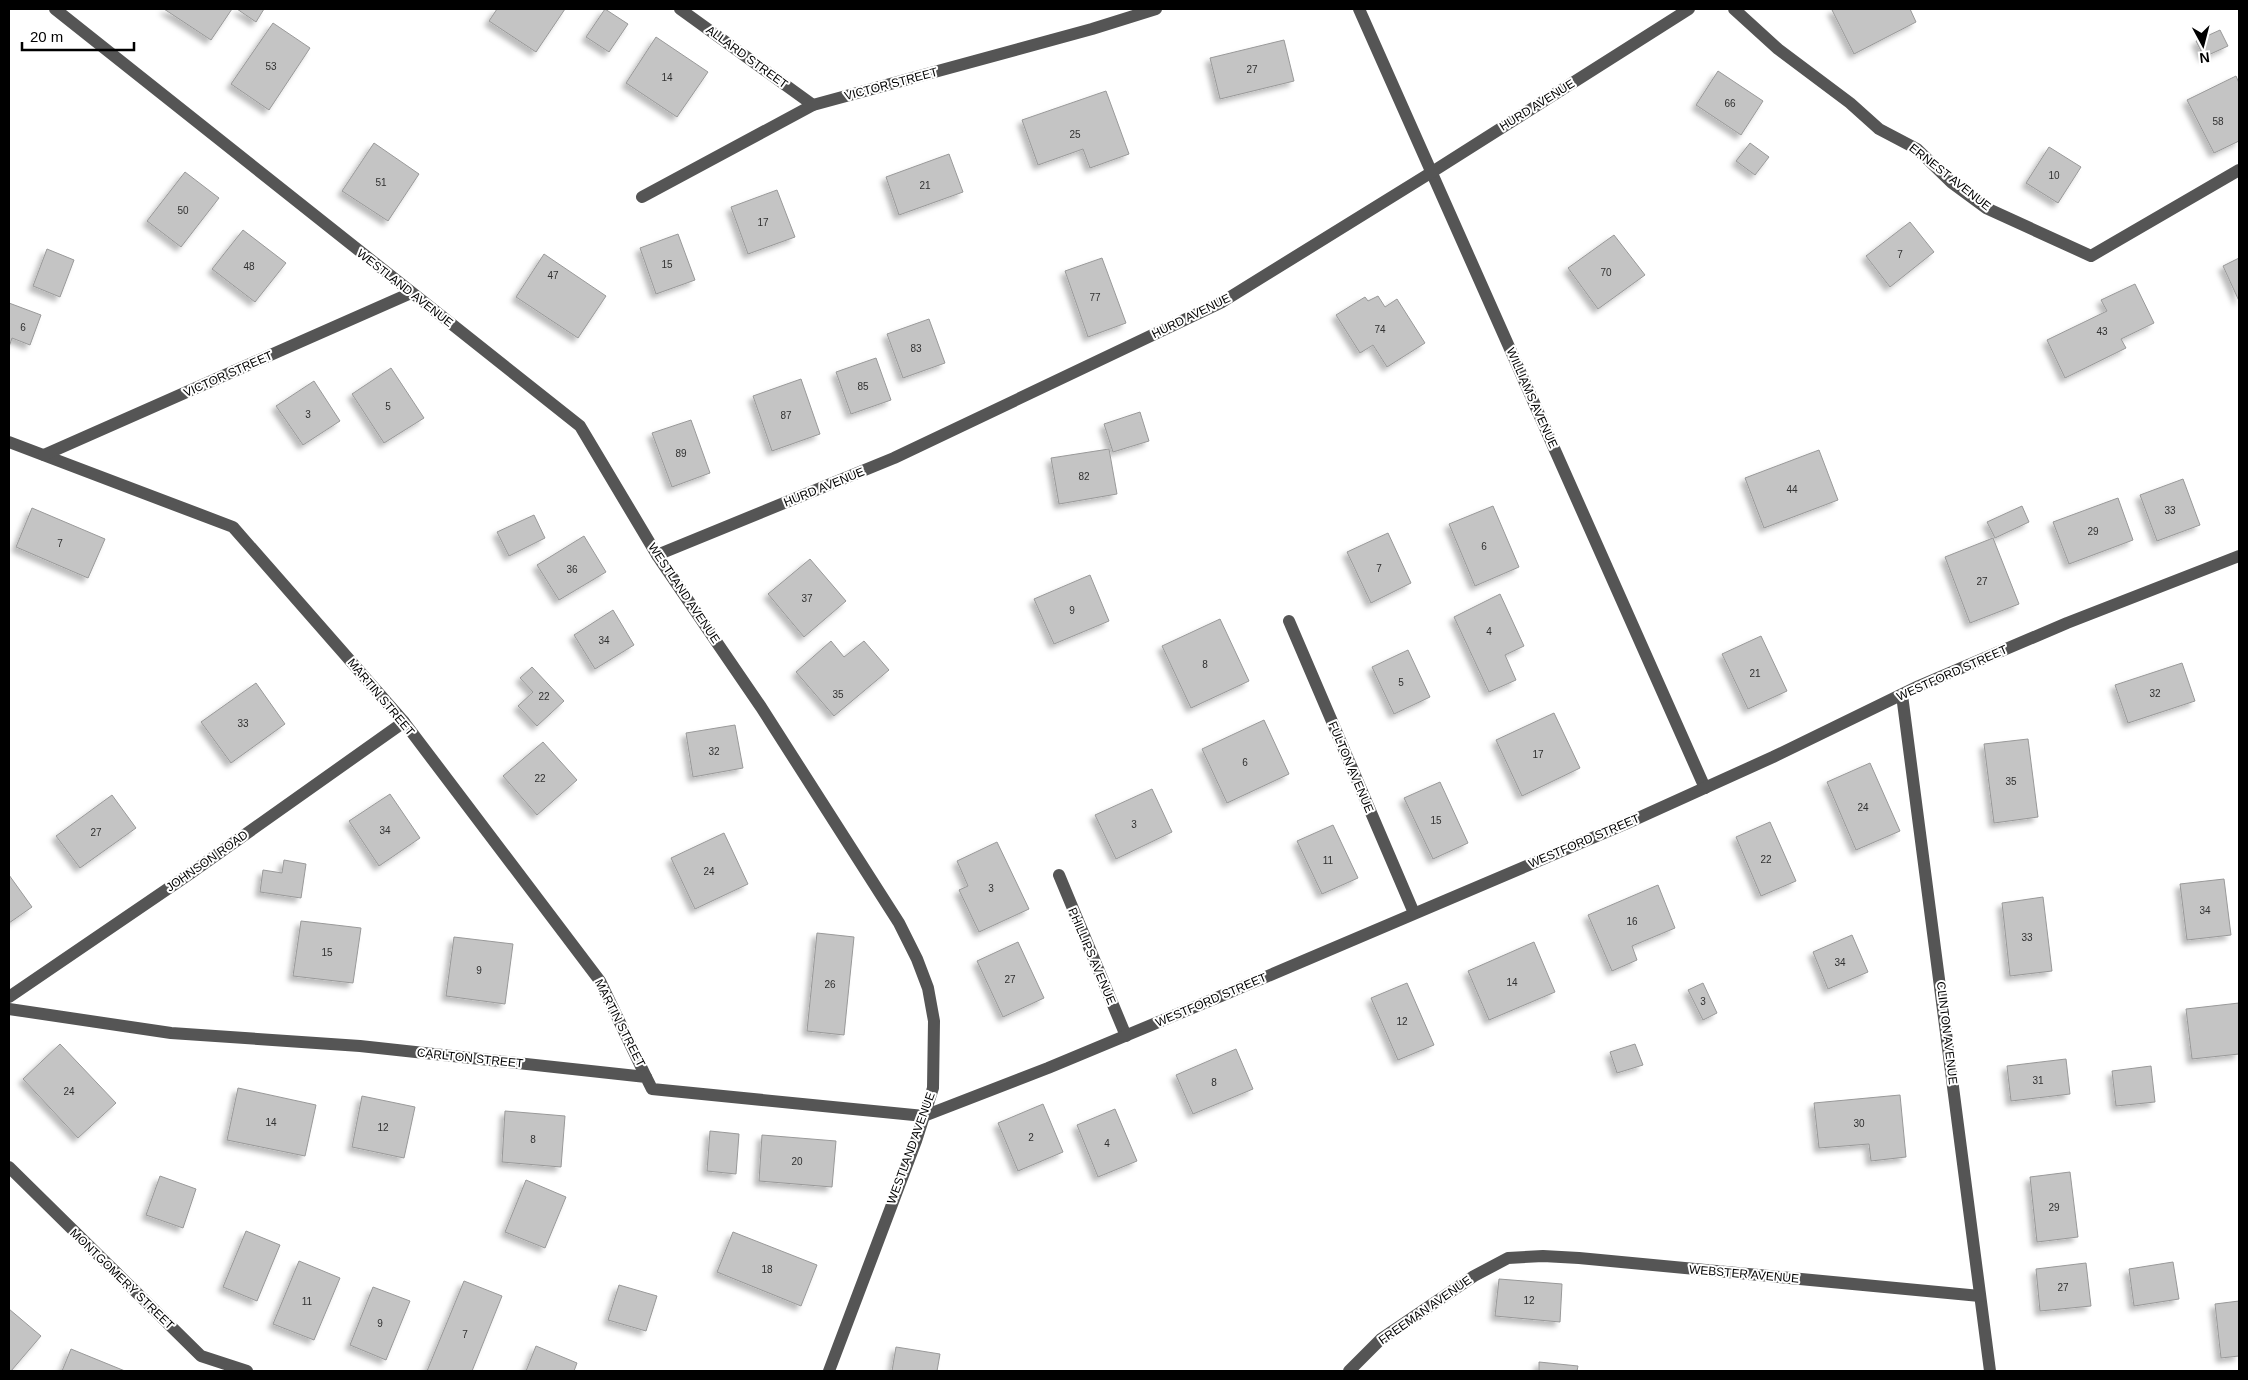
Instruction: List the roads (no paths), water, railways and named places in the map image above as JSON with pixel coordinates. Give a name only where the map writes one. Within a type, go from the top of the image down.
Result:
[{"type":"street","name":"WESTLAND AVENUE","points":[[55,9],[580,426],[657,555],[766,715],[899,922],[917,959],[928,988],[934,1020],[933,1088],[828,1371]]},
{"type":"street","name":"ALLARD STREET","points":[[680,9],[813,105]]},
{"type":"street","name":"VICTOR STREET","points":[[642,197],[813,105],[1092,29],[1156,9]]},
{"type":"street","name":"WILLIAMS AVENUE","points":[[1359,9],[1705,788]]},
{"type":"street","name":"HURD AVENUE","points":[[657,555],[894,458],[1222,302],[1689,9]]},
{"type":"street","name":"ERNEST AVENUE","points":[[1734,9],[1778,50],[1850,103],[1878,129],[1917,149],[1952,182],[1986,208],[2091,256],[2239,170]]},
{"type":"street","name":"VICTOR STREET","points":[[44,455],[411,293]]},
{"type":"street","name":"MARTIN STREET","points":[[9,442],[233,527],[404,722],[600,980],[646,1076]]},
{"type":"street","name":"WESTFORD STREET","points":[[924,1116],[1126,1036],[1705,788],[1902,694],[2066,624],[2239,556]]},
{"type":"street","name":"FULTON AVENUE","points":[[1289,621],[1414,913]]},
{"type":"street","name":"CLINTON AVENUE","points":[[1902,694],[1990,1371]]},
{"type":"street","name":"JOHNSON ROAD","points":[[9,997],[188,875],[404,722]]},
{"type":"street","name":"PHILLIPS AVENUE","points":[[1059,875],[1126,1036]]},
{"type":"street","name":"CARLTON STREET","points":[[9,1010],[171,1033],[360,1046],[646,1076]]},
{"type":"street","points":[[646,1076],[652,1089],[924,1116]]},
{"type":"street","name":"MONTGOMERY STREET","points":[[9,1168],[201,1356],[247,1371]]},
{"type":"street","name":"WEBSTER AVENUE","points":[[1508,1258],[1543,1256],[1579,1258],[1980,1296]]},
{"type":"street","name":"FREEMAN AVENUE","points":[[1349,1371],[1381,1339],[1474,1276],[1508,1258]]}]
